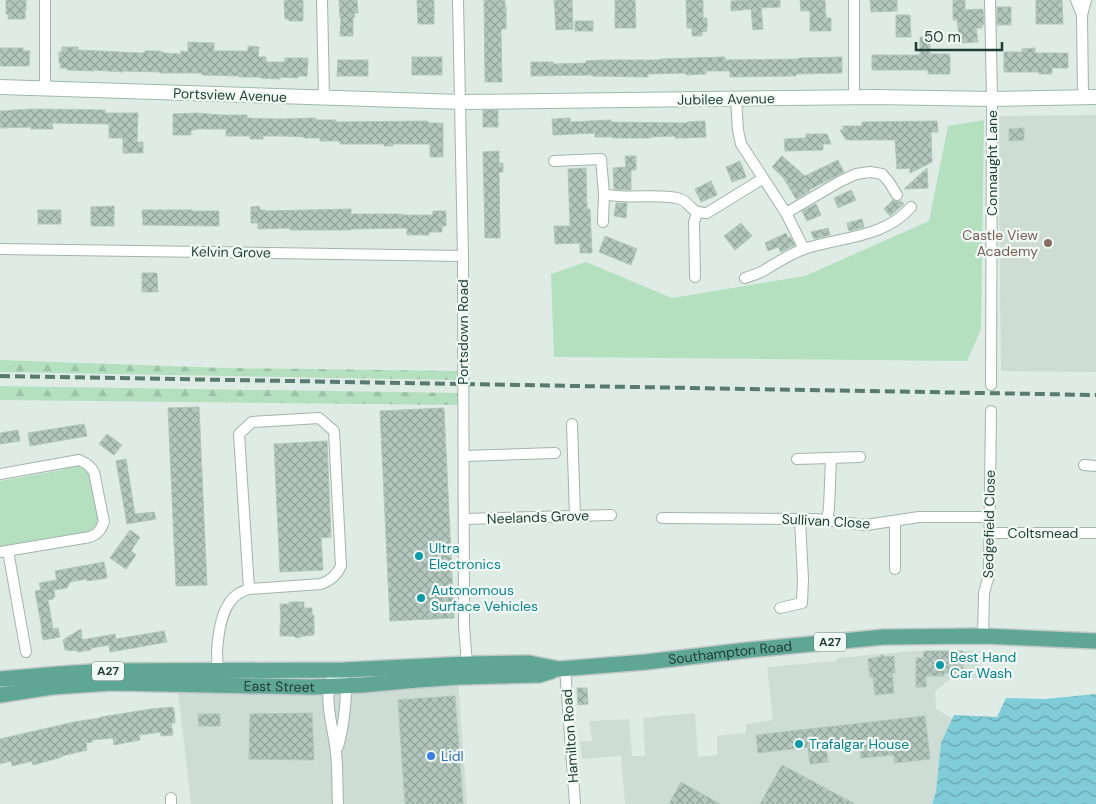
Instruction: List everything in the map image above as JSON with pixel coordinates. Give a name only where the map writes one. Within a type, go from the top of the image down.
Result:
[{"type":"main road","name":"Southampton Road","points":[[425,666],[529,663],[562,669],[884,637],[982,636],[1096,641]]},
{"type":"main road","name":"East Street","points":[[0,679],[97,672],[217,670],[338,671],[425,666]]},
{"type":"main road","name":"East Street","points":[[0,695],[52,687],[112,683],[329,687],[460,677],[539,675],[562,669]]},
{"type":"street","points":[[45,0],[45,88]]},
{"type":"street","points":[[322,0],[324,98]]},
{"type":"street","name":"Portsdown Road","points":[[458,0],[463,256],[464,626],[468,664]]},
{"type":"street","points":[[854,0],[854,97]]},
{"type":"street","name":"Connaught Lane","points":[[990,0],[992,100],[991,385]]},
{"type":"street","points":[[1076,0],[1082,15],[1089,97]]},
{"type":"street","points":[[1082,15],[1086,0]]},
{"type":"street","name":"Portsview Avenue","points":[[0,87],[461,102]]},
{"type":"street","name":"Jubilee Avenue","points":[[461,102],[854,97],[992,100],[1089,97]]},
{"type":"street","points":[[736,99],[741,144],[762,179],[786,213],[804,249]]},
{"type":"street","points":[[554,161],[601,159],[604,194],[603,222]]},
{"type":"street","points":[[786,213],[856,174],[870,172],[882,174],[896,195]]},
{"type":"street","points":[[604,194],[616,197],[678,198],[685,201],[697,213],[707,213],[762,179]]},
{"type":"street","points":[[745,278],[804,249],[866,234],[893,223],[905,215],[911,207]]},
{"type":"street","points":[[695,277],[694,222],[697,213]]},
{"type":"street","name":"Kelvin Grove","points":[[0,249],[463,256]]},
{"type":"street","name":"Sedgefield Close","points":[[982,636],[984,593],[989,575],[991,411]]},
{"type":"street","points":[[194,685],[211,677],[217,670],[217,643],[220,628],[225,612],[236,595],[249,589],[321,584],[334,576],[341,566],[334,432],[319,418],[252,422],[239,434],[249,589]]},
{"type":"street","points":[[572,424],[575,516]]},
{"type":"street","points":[[464,456],[555,453]]},
{"type":"street","points":[[797,459],[860,457]]},
{"type":"street","points":[[827,520],[831,458]]},
{"type":"street","points":[[0,474],[79,460],[84,462],[94,472],[104,522],[100,530],[90,537],[4,551],[26,652]]},
{"type":"street","points":[[1084,465],[1096,466]]},
{"type":"street","name":"Neelands Grove","points":[[464,519],[611,515]]},
{"type":"street","name":"Sullivan Close","points":[[662,518],[827,520],[866,525],[919,517],[990,517]]},
{"type":"street","points":[[800,520],[803,579],[802,603],[807,613]]},
{"type":"street","points":[[894,521],[895,569]]},
{"type":"street","name":"Coltsmead","points":[[990,533],[1096,533]]},
{"type":"street","points":[[780,608],[802,603]]},
{"type":"street","name":"Hamilton Road","points":[[562,669],[575,804]]},
{"type":"street","points":[[336,753],[343,718],[346,686],[344,679],[338,671],[331,680],[329,687],[330,717],[336,753],[338,804]]},
{"type":"shaded area","name":"Castle View Academy","points":[[1096,115],[1096,372],[1001,371],[998,116]]},
{"type":"shaded area","points":[[915,651],[980,651],[979,678],[953,677],[935,691],[936,709],[953,719],[941,743],[936,792],[932,804],[625,804],[621,756],[582,759],[580,741],[592,741],[589,721],[629,719],[632,756],[645,756],[643,718],[695,713],[698,757],[717,755],[717,736],[746,733],[746,724],[773,720],[767,667]]},
{"type":"shaded area","points":[[458,679],[467,804],[191,804],[178,692],[223,692]]},
{"type":"green space","points":[[984,120],[981,329],[967,361],[554,357],[551,274],[586,262],[672,298],[805,276],[929,221],[948,126]]},
{"type":"green space","points":[[0,360],[226,368],[460,371],[460,380],[0,372]]},
{"type":"green space","points":[[0,386],[462,393],[460,405],[0,400]]},
{"type":"green space","points":[[73,465],[87,470],[92,479],[98,520],[96,525],[85,534],[0,548],[0,481],[62,470]]},
{"type":"water","points":[[1096,694],[1096,804],[932,804],[936,792],[941,743],[954,715],[997,717],[1006,698],[1045,699]]},
{"type":"building","points":[[6,0],[26,0],[25,19],[8,19]]},
{"type":"building","points":[[303,0],[303,21],[289,21],[289,19],[285,19],[284,1]]},
{"type":"building","points":[[339,0],[357,0],[358,13],[354,13],[355,17],[353,17],[353,36],[340,36]]},
{"type":"building","points":[[417,0],[434,0],[434,24],[418,24]]},
{"type":"building","points":[[484,0],[505,0],[506,29],[501,29],[502,82],[485,82]]},
{"type":"building","points":[[554,0],[572,0],[573,29],[556,30]]},
{"type":"building","points":[[615,0],[635,0],[636,28],[615,28]]},
{"type":"building","points":[[686,0],[703,0],[703,18],[707,18],[707,31],[702,32],[702,36],[692,36],[692,28],[687,28]]},
{"type":"building","points":[[780,0],[780,7],[761,8],[763,29],[753,30],[751,9],[731,11],[731,1]]},
{"type":"building","points":[[800,0],[825,0],[826,18],[831,18],[831,31],[810,31],[810,11],[801,11]]},
{"type":"building","points":[[870,0],[897,0],[897,11],[871,12]]},
{"type":"building","points":[[953,0],[965,0],[965,10],[983,9],[984,25],[982,25],[982,28],[976,28],[978,42],[960,43],[957,20],[953,20]]},
{"type":"building","points":[[1036,0],[1062,0],[1063,24],[1036,24]]},
{"type":"building","points":[[997,7],[1011,7],[1011,25],[997,25]]},
{"type":"building","points":[[896,15],[910,15],[911,37],[896,37]]},
{"type":"building","points":[[575,21],[593,21],[593,31],[575,31]]},
{"type":"building","points":[[920,37],[930,37],[930,54],[950,54],[950,74],[928,74],[928,70],[872,70],[872,55],[920,55]]},
{"type":"building","points":[[188,42],[214,43],[214,51],[248,51],[248,46],[259,47],[258,57],[266,57],[266,62],[285,62],[285,58],[308,58],[307,76],[298,76],[298,78],[280,77],[280,79],[202,75],[202,73],[67,70],[67,68],[60,68],[61,63],[59,63],[59,52],[62,52],[62,47],[78,47],[78,50],[140,53],[160,51],[181,54],[181,51],[188,52]]},
{"type":"building","points":[[0,48],[23,48],[23,51],[30,51],[29,66],[0,66]]},
{"type":"building","points":[[1035,48],[1035,53],[1068,53],[1068,68],[1052,68],[1052,74],[1004,72],[1004,52],[1022,52],[1022,49]]},
{"type":"building","points":[[412,57],[442,57],[442,75],[412,75]]},
{"type":"building","points":[[725,57],[725,60],[842,57],[842,73],[730,77],[730,71],[706,71],[706,74],[648,74],[648,77],[592,75],[531,76],[531,62],[553,62],[553,64],[586,63],[586,61],[603,60]]},
{"type":"building","points":[[338,60],[368,60],[368,76],[337,76]]},
{"type":"building","points":[[32,109],[105,110],[105,113],[138,113],[137,142],[143,142],[143,153],[123,153],[123,138],[109,138],[109,124],[52,123],[53,129],[31,129],[31,127],[0,128],[0,111]]},
{"type":"building","points":[[483,110],[498,110],[498,127],[483,127]]},
{"type":"building","points":[[173,114],[247,115],[247,118],[316,118],[316,120],[336,120],[336,122],[428,121],[428,123],[443,123],[443,157],[430,157],[430,144],[393,144],[393,146],[384,146],[384,144],[340,144],[340,141],[320,141],[320,138],[284,136],[263,136],[263,139],[250,139],[250,136],[226,136],[226,129],[196,129],[191,130],[191,135],[173,135]]},
{"type":"building","points":[[570,118],[570,122],[611,120],[611,122],[687,123],[705,121],[706,137],[613,138],[595,137],[595,133],[553,135],[552,119]]},
{"type":"building","points":[[937,121],[938,132],[931,132],[932,162],[910,173],[910,168],[897,169],[895,140],[846,140],[840,130],[843,130],[843,126],[862,126],[862,122]]},
{"type":"building","points":[[1024,128],[1024,140],[1009,141],[1009,129]]},
{"type":"building","points":[[806,134],[827,134],[831,144],[823,144],[823,150],[785,151],[784,139],[806,138]]},
{"type":"building","points":[[499,151],[499,163],[503,163],[503,172],[499,172],[500,238],[485,238],[483,152]]},
{"type":"building","points":[[625,156],[636,156],[636,170],[631,170],[631,190],[614,189],[613,168],[626,167]]},
{"type":"building","points":[[782,156],[805,176],[838,160],[844,172],[796,199],[783,177],[772,167]]},
{"type":"building","points":[[740,161],[746,177],[732,182],[726,167]]},
{"type":"building","points":[[586,168],[587,209],[590,209],[592,253],[580,253],[580,243],[555,244],[554,226],[570,226],[568,169]]},
{"type":"building","points":[[927,168],[928,188],[904,189]]},
{"type":"building","points":[[711,181],[717,195],[701,202],[695,189]]},
{"type":"building","points":[[851,190],[856,200],[838,208],[834,198]]},
{"type":"building","points":[[893,200],[901,201],[904,204],[890,216],[884,209]]},
{"type":"building","points":[[616,203],[627,203],[626,218],[614,216]]},
{"type":"building","points":[[816,204],[821,215],[807,221],[802,211]]},
{"type":"building","points":[[114,206],[114,226],[91,226],[91,207]]},
{"type":"building","points":[[259,206],[260,210],[265,211],[351,209],[351,214],[433,215],[433,211],[446,211],[446,226],[442,226],[442,232],[429,232],[429,235],[407,235],[407,228],[351,230],[258,229],[258,223],[251,223],[251,207]]},
{"type":"building","points":[[38,210],[61,210],[61,224],[38,224]]},
{"type":"building","points":[[142,210],[219,211],[219,226],[143,225]]},
{"type":"building","points":[[862,219],[864,227],[849,231],[847,223]]},
{"type":"building","points":[[741,223],[752,236],[735,250],[724,236]]},
{"type":"building","points":[[828,228],[830,235],[814,239],[811,232]]},
{"type":"building","points":[[786,233],[795,245],[781,252],[778,247],[768,251],[765,243]]},
{"type":"building","points":[[605,236],[637,249],[631,265],[599,252]]},
{"type":"building","points":[[142,273],[157,273],[158,292],[142,292]]},
{"type":"building","points":[[199,407],[207,585],[176,586],[168,408]]},
{"type":"building","points":[[444,408],[454,618],[390,621],[380,411]]},
{"type":"building","points":[[84,424],[87,436],[30,446],[28,433]]},
{"type":"building","points":[[18,430],[20,441],[0,444],[0,433]]},
{"type":"building","points":[[107,434],[122,445],[114,455],[99,444]]},
{"type":"building","points":[[327,441],[331,537],[321,538],[323,570],[280,572],[274,444]]},
{"type":"building","points":[[126,459],[135,514],[154,512],[156,519],[127,524],[116,461]]},
{"type":"building","points":[[130,530],[140,537],[131,551],[136,555],[126,569],[110,558]]},
{"type":"building","points":[[104,562],[107,578],[70,582],[67,588],[54,590],[55,597],[48,600],[53,629],[58,628],[60,637],[43,640],[35,591],[41,590],[39,583],[57,580],[55,571]]},
{"type":"building","points":[[289,602],[304,602],[304,608],[312,608],[314,635],[298,638],[280,636],[280,604],[289,604]]},
{"type":"building","points":[[81,629],[82,640],[115,634],[116,639],[164,631],[167,642],[110,652],[109,645],[77,652],[76,650],[65,650],[63,640]]},
{"type":"building","name":"Best Hand Car Wash","points":[[924,651],[963,651],[963,673],[944,673],[944,676],[926,676],[926,687],[916,687],[916,658],[923,658]]},
{"type":"building","points":[[882,654],[885,657],[894,656],[895,673],[892,673],[894,693],[875,695],[868,659],[879,657]]},
{"type":"building","points":[[577,688],[587,688],[588,704],[578,705]]},
{"type":"building","name":"Lidl","points":[[455,696],[463,804],[405,804],[398,700]]},
{"type":"building","points":[[174,708],[175,723],[171,723],[173,735],[161,736],[161,732],[139,735],[140,740],[114,745],[113,738],[92,740],[92,742],[86,743],[87,750],[33,765],[32,761],[12,766],[11,761],[0,764],[0,739],[74,722]]},
{"type":"building","points":[[312,713],[314,760],[249,759],[250,714]]},
{"type":"building","points":[[198,714],[220,714],[220,726],[199,726]]},
{"type":"building","points":[[925,716],[930,759],[894,763],[894,755],[861,758],[859,742],[826,745],[828,762],[810,764],[808,747],[758,753],[756,735]]},
{"type":"building","points":[[782,765],[855,804],[760,804]]},
{"type":"building","points":[[681,782],[720,804],[669,804]]},
{"type":"railway","points":[[0,376],[1096,395]]},
{"type":"place","name":"Castle View Academy","points":[[1048,243]]},
{"type":"place","name":"Ultra Electronics","points":[[419,556]]},
{"type":"place","name":"Autonomous Surface Vehicles","points":[[421,598]]},
{"type":"place","name":"Best Hand Car Wash","points":[[940,665]]},
{"type":"place","name":"Trafalgar House","points":[[799,744]]},
{"type":"place","name":"Lidl","points":[[431,756]]}]
